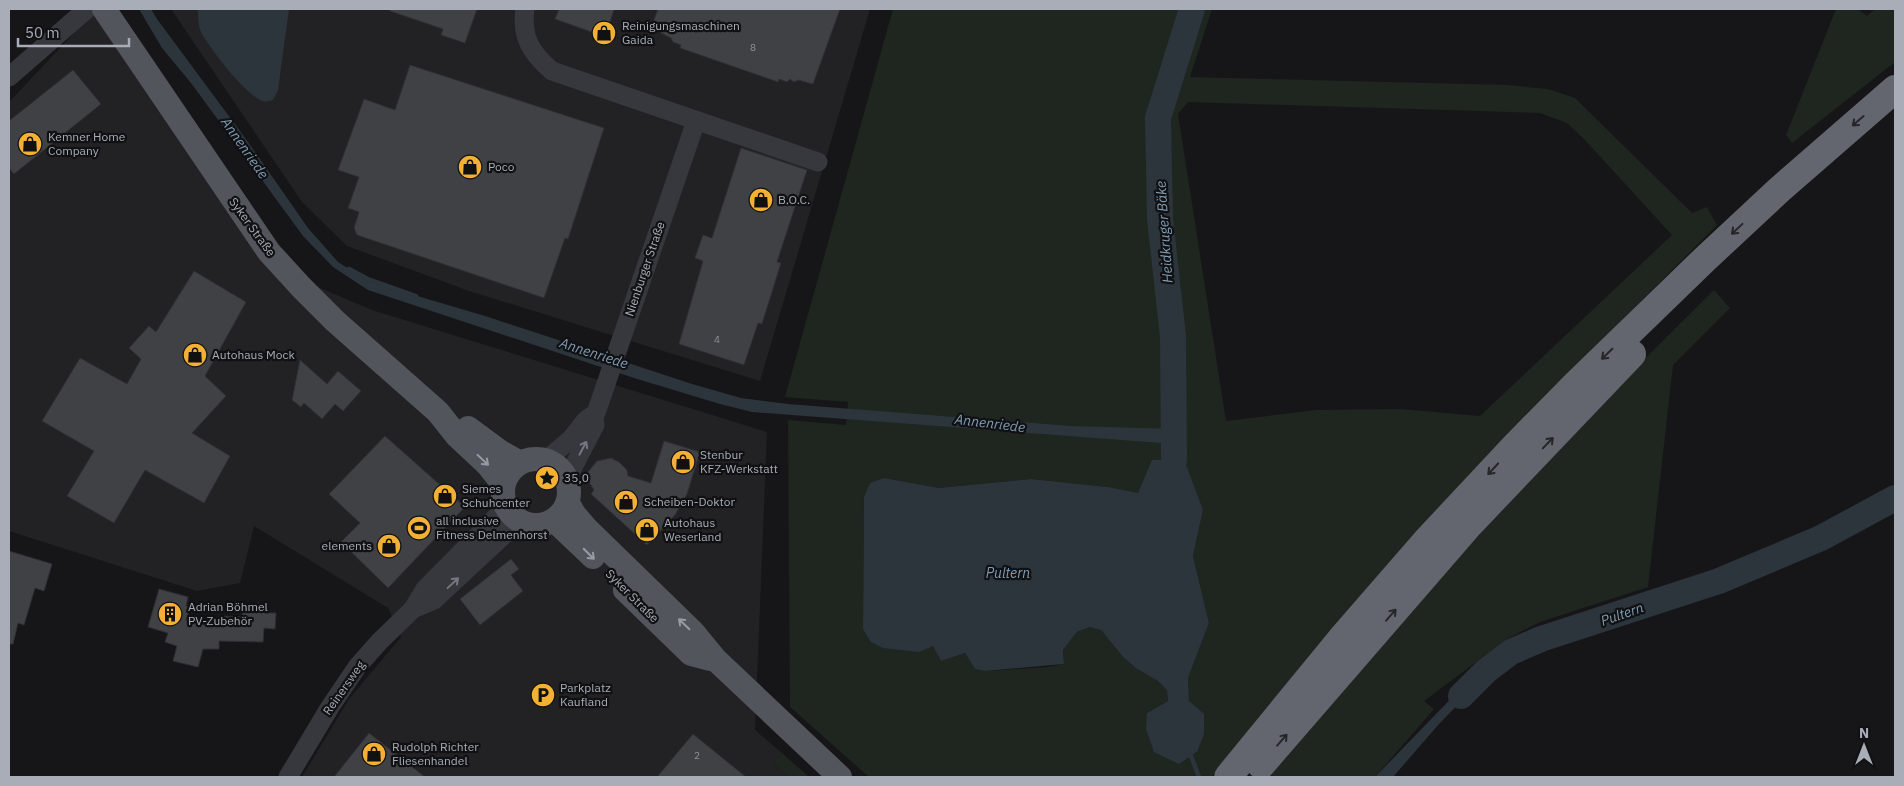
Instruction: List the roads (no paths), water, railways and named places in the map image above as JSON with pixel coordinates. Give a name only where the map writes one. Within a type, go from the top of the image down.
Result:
[{"type":"highway","points":[[1228,777],[1341,639],[1428,539],[1515,446],[1705,259],[1779,190],[1895,89]]},
{"type":"highway","points":[[1250,777],[1468,526],[1646,340],[1791,204],[1895,113]]},
{"type":"main road","name":"Syker Straße","points":[[104,9],[269,252],[300,287],[335,321],[438,412],[457,436],[488,465],[510,504]]},
{"type":"main road","name":"Syker Straße","points":[[438,412],[466,427],[499,451],[520,463]]},
{"type":"main road","points":[[532,459],[546,460],[562,470],[570,491],[561,512],[537,526],[528,525],[510,504],[512,468],[532,459]]},
{"type":"main road","name":"Syker Straße","points":[[561,512],[574,514],[693,632],[716,660],[840,777]]},
{"type":"street","points":[[9,77],[87,9]]},
{"type":"street","points":[[525,9],[524,19],[527,38],[537,58],[552,71],[818,162]]},
{"type":"street","name":"Nienburger Straße","points":[[567,479],[595,426],[594,416],[696,121]]},
{"type":"street","name":"Nienburger Straße","points":[[546,460],[571,439],[586,420],[594,416]]},
{"type":"street","name":"Reinersweg","points":[[288,777],[348,679],[378,642],[413,609],[425,589],[510,504]]},
{"type":"water","points":[[139,9],[151,9],[308,228],[338,262],[370,282],[485,316],[692,384],[741,398],[788,404],[1071,426],[1174,429],[1175,444],[752,412],[634,378],[368,290],[333,267],[303,236],[191,83],[162,48]]},
{"type":"water","points":[[198,9],[289,9],[278,90],[273,100],[262,101],[255,97],[228,70],[201,32]]},
{"type":"water","name":"Pultern","points":[[1152,460],[1185,462],[1203,510],[1193,556],[1209,623],[1188,678],[1189,701],[1204,714],[1204,734],[1197,752],[1179,764],[1154,752],[1146,729],[1147,713],[1168,701],[1167,690],[1158,681],[1136,668],[1123,657],[1101,630],[1090,627],[1077,632],[1063,650],[1064,664],[985,671],[975,669],[965,653],[941,661],[933,646],[919,652],[883,648],[871,642],[863,629],[864,497],[870,483],[884,478],[939,488],[1031,479],[1108,487],[1138,493]]},
{"type":"water","points":[[1486,671],[1476,686],[1439,724],[1393,777],[1375,777],[1468,681]]},
{"type":"waterway","name":"Heidkruger Bäke","points":[[1174,460],[1173,336],[1160,219],[1158,118],[1192,9]]},
{"type":"waterway","name":"Annenriede","points":[[349,269],[368,279],[416,296]]},
{"type":"waterway","name":"Pultern","points":[[1461,696],[1486,671],[1511,652],[1541,639],[1719,581],[1821,538],[1895,498]]},
{"type":"waterway","points":[[1191,756],[1199,777]]},
{"type":"place","name":"Reinigungsmaschinen Gaida","points":[[604,33]]},
{"type":"place","name":"Kemner Home Company","points":[[30,144]]},
{"type":"place","name":"Poco","points":[[470,167]]},
{"type":"place","name":"B.O.C.","points":[[761,200]]},
{"type":"place","name":"Autohaus Mock","points":[[195,355]]},
{"type":"place","name":"Stenbur KFZ-Werkstatt","points":[[683,462]]},
{"type":"place","name":"35,0","points":[[547,478]]},
{"type":"place","name":"Siemes Schuhcenter","points":[[445,496]]},
{"type":"place","name":"Scheiben-Doktor","points":[[626,502]]},
{"type":"place","name":"all inclusive Fitness Delmenhorst","points":[[419,528]]},
{"type":"place","name":"Autohaus Weserland","points":[[647,530]]},
{"type":"place","name":"elements","points":[[389,546]]},
{"type":"place","name":"Adrian Böhmel PV-Zubehör","points":[[170,614]]},
{"type":"place","name":"Parkplatz Kaufland","points":[[543,695]]},
{"type":"place","name":"Rudolph Richter Fliesenhandel","points":[[374,754]]}]
